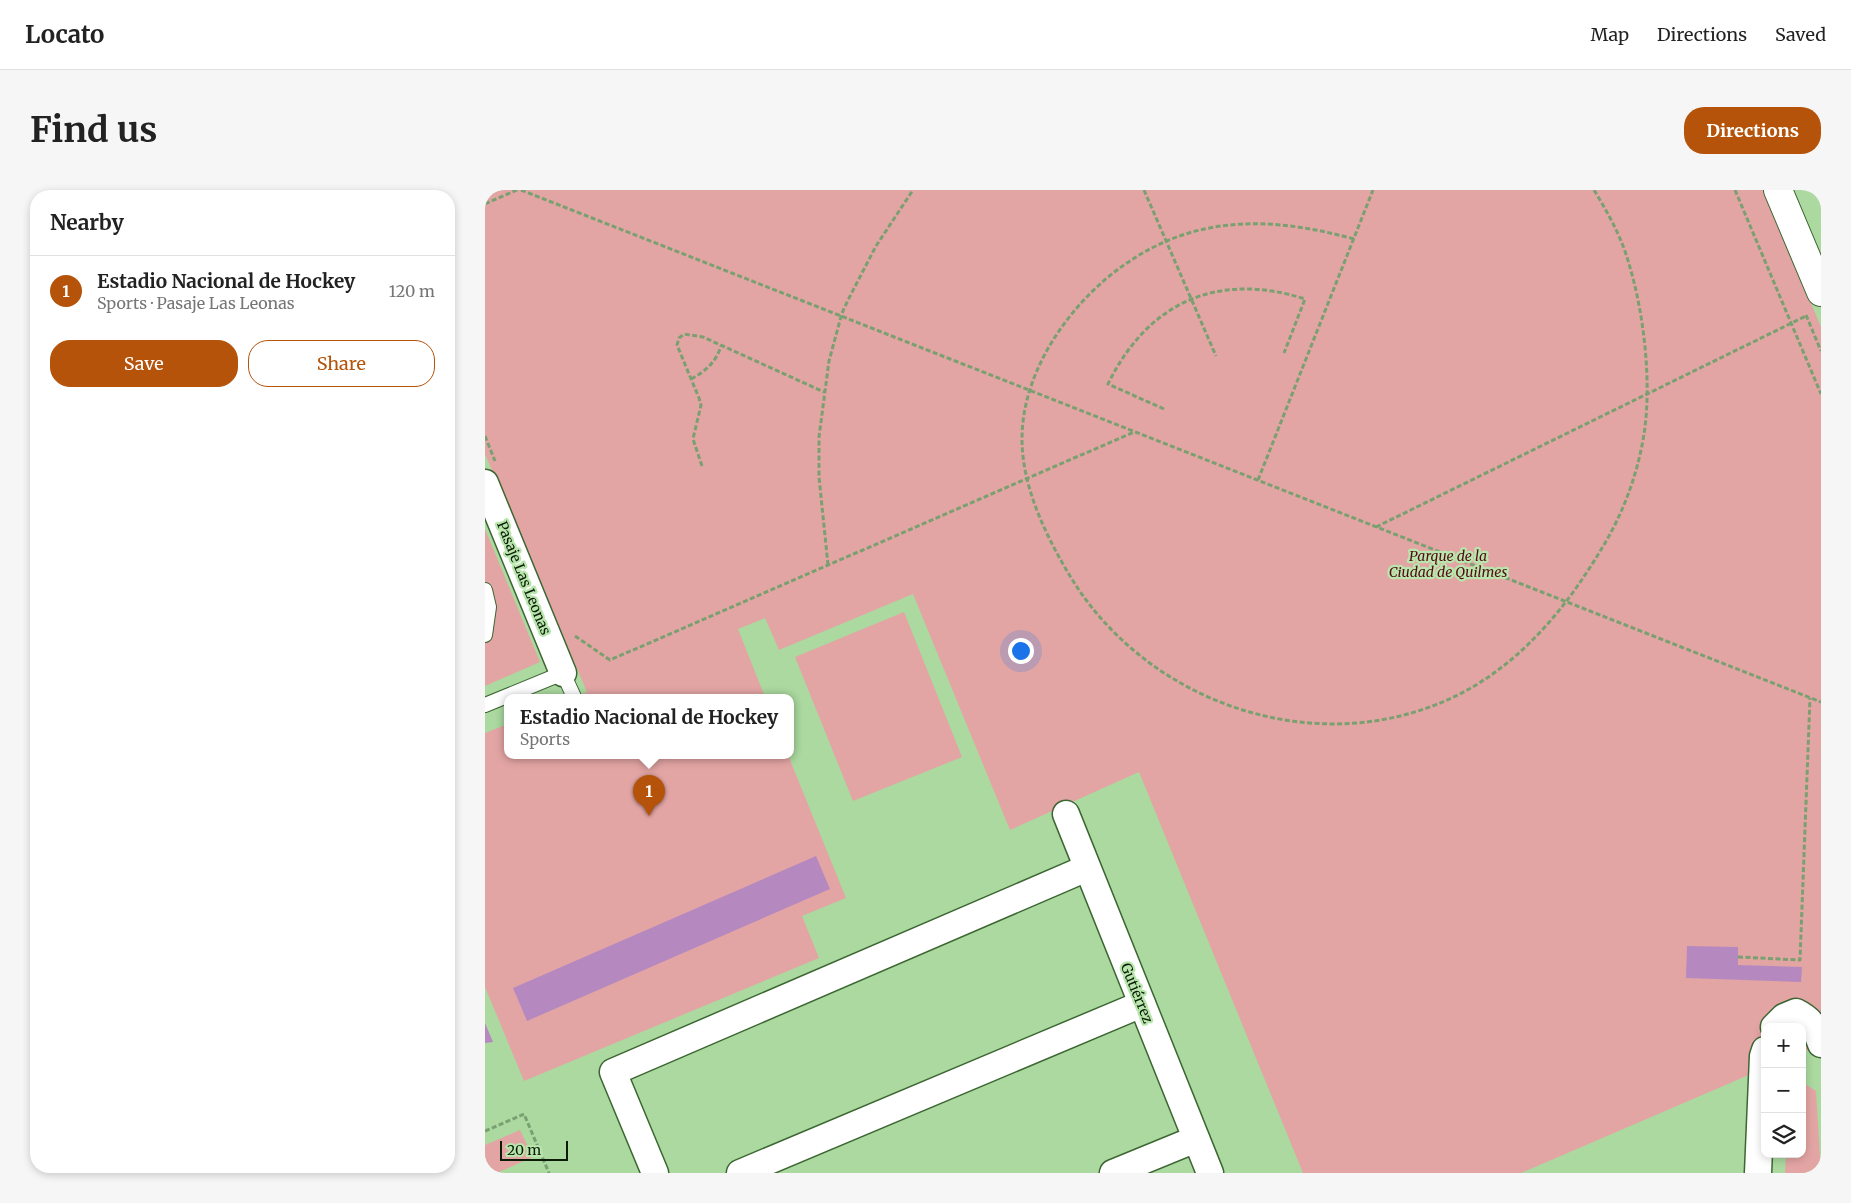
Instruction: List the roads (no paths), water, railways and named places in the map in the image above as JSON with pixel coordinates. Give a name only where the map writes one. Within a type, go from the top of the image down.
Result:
[{"type":"main road","points":[[1778,190],[1816,265],[1821,292]]},
{"type":"street","name":"Pasaje Las Leonas","points":[[491,473],[563,673]]},
{"type":"street","name":"Gutiérrez","points":[[1066,814],[1210,1173]]},
{"type":"street","points":[[655,1173],[613,1072],[1087,868]]},
{"type":"street","points":[[740,1173],[1142,1004]]},
{"type":"street","points":[[1777,1023],[1784,1017],[1796,1012],[1809,1019],[1821,1044]]},
{"type":"street","points":[[1758,1173],[1762,1068]]},
{"type":"street","points":[[1113,1173],[1196,1139]]},
{"type":"lane","points":[[485,590],[489,607],[485,635]]},
{"type":"lane","points":[[512,694],[563,673],[573,694]]},
{"type":"lane","points":[[485,705],[504,697]]},
{"type":"place","name":"Estadio Nacional de Hockey","points":[[649,816]]},
{"type":"park label","name":"Parque de la Ciudad de Quilmes","points":[[1448,564]]}]
